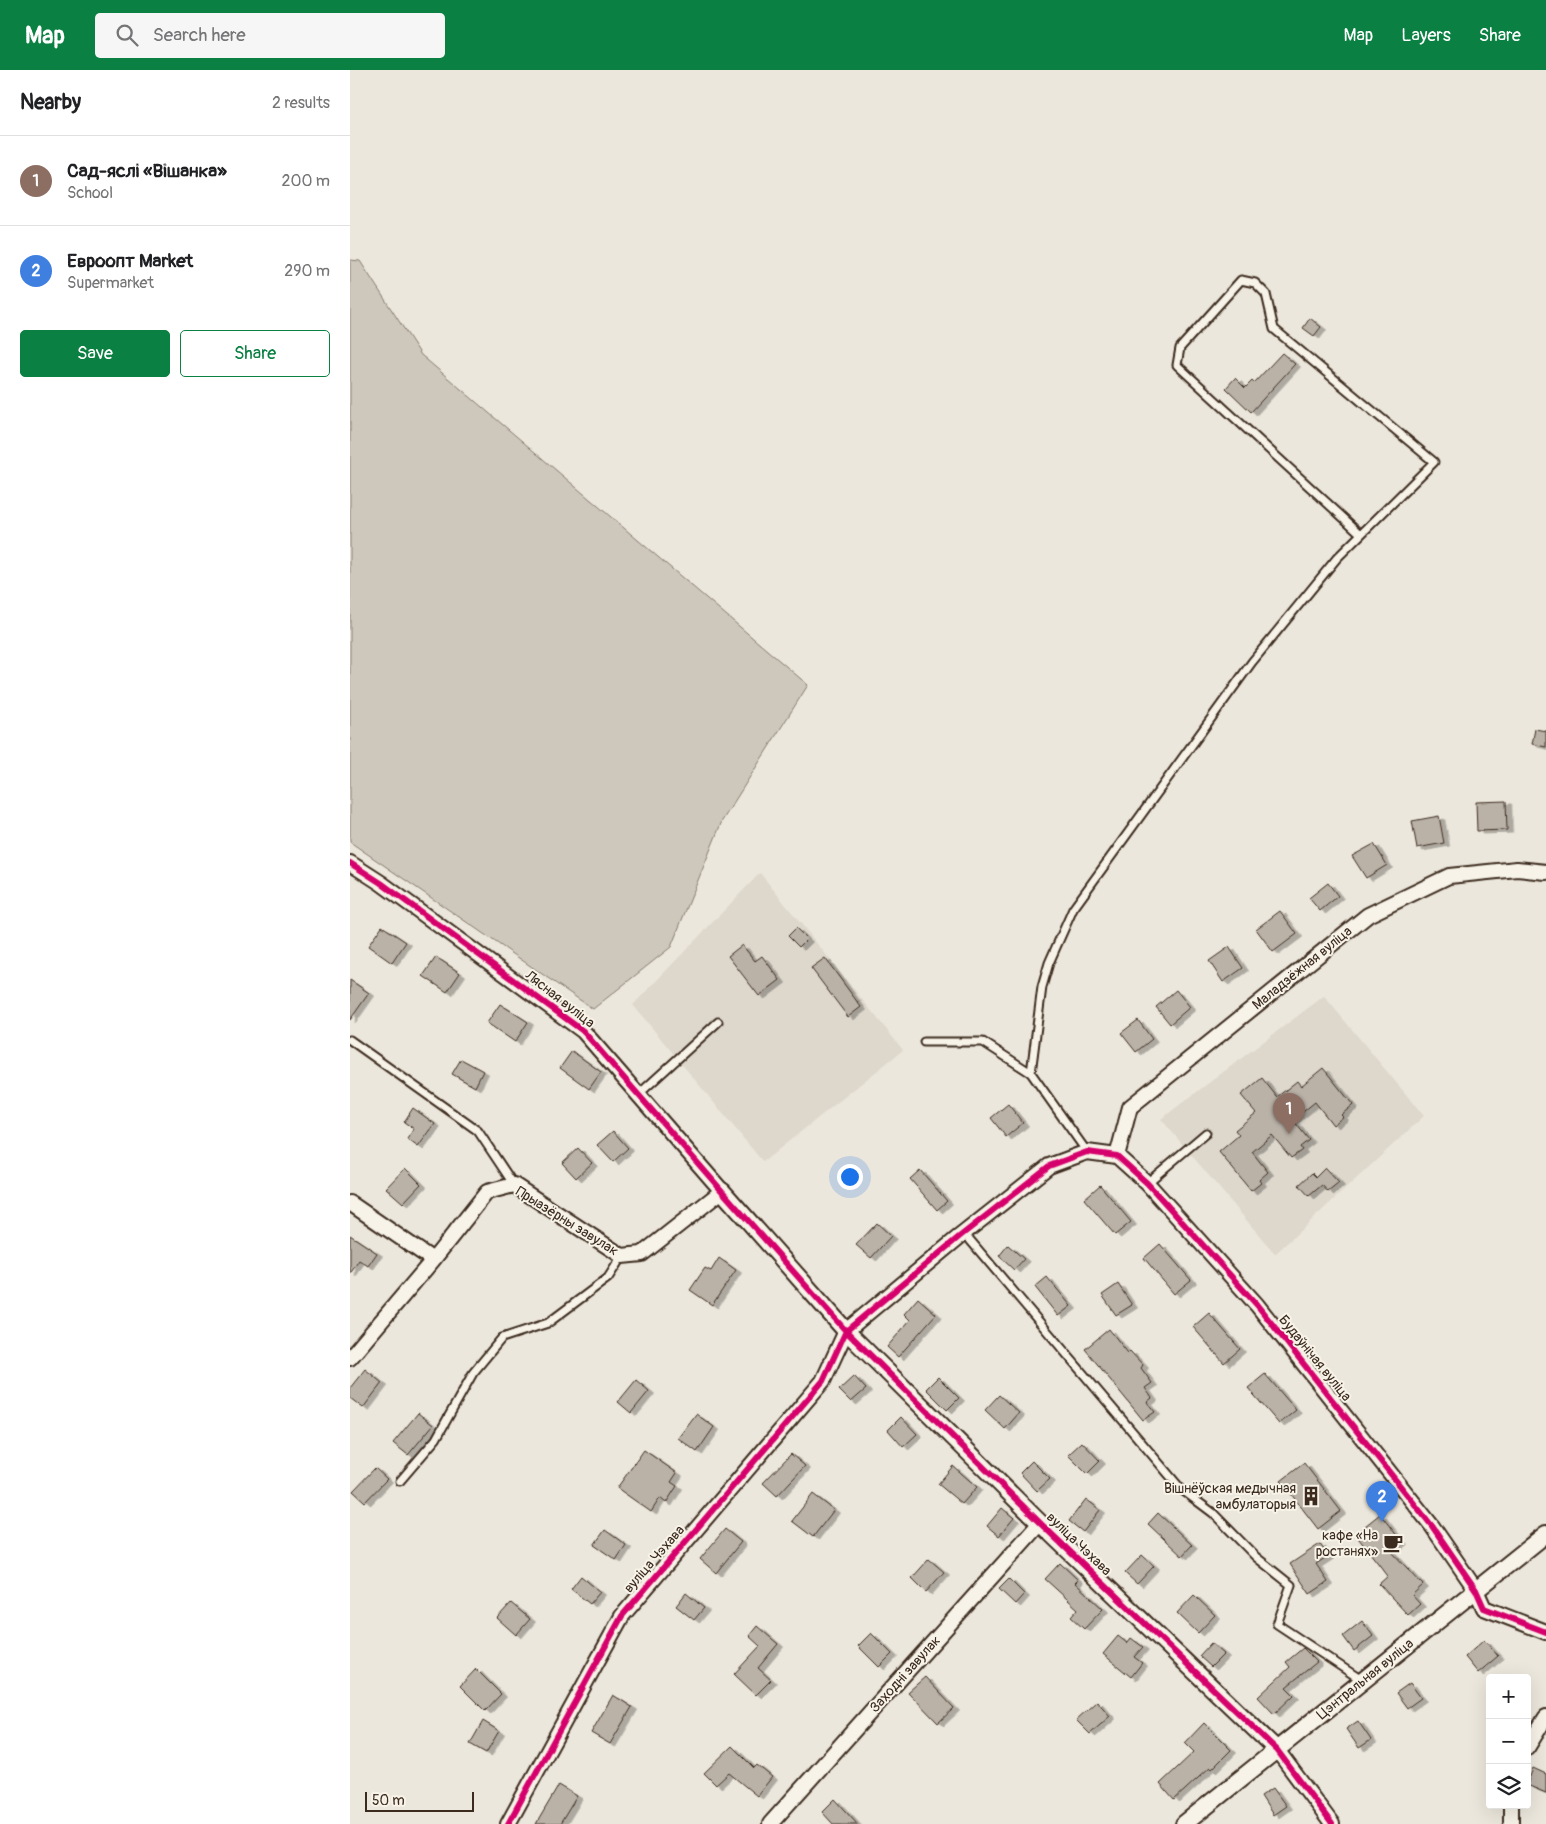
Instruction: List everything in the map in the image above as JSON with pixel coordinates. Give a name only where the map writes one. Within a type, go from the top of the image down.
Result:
[{"type":"street","name":"Лясная вуліца","points":[[350,863],[382,883],[583,1031],[722,1191]]},
{"type":"street","name":"Маладзёжная вуліца","points":[[1117,1156],[1130,1107],[1368,914],[1449,876],[1517,869],[1546,872]]},
{"type":"street","name":"вуліца Чэхава","points":[[508,1824],[622,1616],[823,1381],[846,1330],[1049,1166],[1087,1152],[1117,1156]]},
{"type":"street","name":"Будаўнічая вуліца","points":[[1117,1156],[1147,1182],[1257,1305],[1432,1526],[1476,1590],[1484,1608],[1546,1632]]},
{"type":"street","name":"Прыазёрны завулак","points":[[350,1358],[433,1260],[487,1192],[514,1185],[622,1256],[642,1254],[722,1191]]},
{"type":"street","name":"вуліца Чэхава","points":[[722,1191],[846,1330],[1040,1523],[1277,1750]]},
{"type":"street","points":[[350,1203],[433,1260]]},
{"type":"street","name":"Заходні завулак","points":[[770,1824],[1040,1523]]},
{"type":"street","name":"Цэнтральная вуліца","points":[[1184,1824],[1546,1534]]},
{"type":"street","points":[[1531,1741],[1546,1717]]},
{"type":"street","points":[[1277,1750],[1332,1824]]},
{"type":"street","points":[[1511,1809],[1512,1824]]},
{"type":"lane","points":[[1031,1073],[1042,987],[1049,963],[1073,910],[1252,662],[1337,558],[1434,462],[1274,330],[1266,294],[1255,283],[1241,280],[1180,348],[1177,365],[1361,534]]},
{"type":"lane","points":[[639,1094],[718,1022]]},
{"type":"lane","points":[[350,1040],[478,1131],[514,1185]]},
{"type":"lane","points":[[924,1042],[983,1042],[1031,1073],[1087,1152]]},
{"type":"lane","points":[[1147,1182],[1206,1133]]},
{"type":"lane","points":[[964,1233],[1181,1489],[1213,1514],[1256,1557],[1292,1585],[1277,1624],[1363,1681]]},
{"type":"lane","points":[[400,1481],[436,1439],[473,1373],[502,1338],[548,1323],[608,1278],[622,1256]]},
{"type":"shaded area","points":[[350,260],[360,261],[421,355],[808,685],[722,821],[671,947],[593,1009],[350,842]]},
{"type":"shaded area","points":[[760,873],[903,1050],[763,1162],[633,1005]]},
{"type":"shaded area","points":[[1324,996],[1424,1116],[1275,1254],[1161,1119]]},
{"type":"building","points":[[1310,318],[1321,327],[1314,336],[1303,328]]},
{"type":"building","points":[[1282,353],[1295,364],[1251,412],[1226,388],[1235,378],[1245,388],[1252,381],[1254,383]]},
{"type":"building","points":[[1535,729],[1546,731],[1546,747],[1532,744]]},
{"type":"building","points":[[1506,801],[1507,830],[1477,831],[1476,802]]},
{"type":"building","points":[[1439,816],[1444,843],[1417,848],[1412,821]]},
{"type":"building","points":[[1374,844],[1387,865],[1366,878],[1352,856]]},
{"type":"building","points":[[1328,883],[1338,896],[1320,911],[1309,898]]},
{"type":"building","points":[[1280,911],[1297,934],[1273,952],[1256,929]]},
{"type":"building","points":[[382,926],[406,942],[392,963],[368,946]]},
{"type":"building","points":[[796,928],[807,939],[799,947],[788,936]]},
{"type":"building","points":[[742,945],[755,961],[762,956],[780,980],[759,996],[728,956]]},
{"type":"building","points":[[1229,947],[1243,968],[1223,982],[1209,961]]},
{"type":"building","points":[[436,957],[460,973],[447,992],[423,976]]},
{"type":"building","points":[[825,958],[861,1007],[848,1017],[811,968]]},
{"type":"building","points":[[350,980],[369,993],[350,1020]]},
{"type":"building","points":[[1176,990],[1190,1007],[1170,1024],[1156,1007]]},
{"type":"building","points":[[500,1004],[528,1022],[515,1042],[487,1023]]},
{"type":"building","points":[[1138,1020],[1152,1039],[1136,1052],[1121,1033]]},
{"type":"building","points":[[572,1051],[601,1072],[589,1089],[560,1068]]},
{"type":"building","points":[[461,1059],[483,1071],[475,1087],[452,1074]]},
{"type":"building","points":[[1323,1068],[1353,1105],[1333,1125],[1315,1102],[1293,1120],[1309,1140],[1300,1147],[1302,1150],[1291,1158],[1272,1135],[1252,1152],[1268,1172],[1259,1180],[1261,1183],[1251,1191],[1219,1152],[1239,1135],[1235,1130],[1256,1113],[1241,1095],[1262,1078],[1277,1097],[1297,1081],[1301,1086]]},
{"type":"building","points":[[1008,1104],[1023,1123],[1006,1137],[991,1118]]},
{"type":"building","points":[[413,1108],[435,1124],[418,1147],[407,1139],[414,1129],[404,1122]]},
{"type":"building","points":[[613,1131],[628,1148],[613,1162],[597,1145]]},
{"type":"building","points":[[578,1148],[592,1163],[576,1178],[562,1163]]},
{"type":"building","points":[[405,1168],[421,1184],[403,1203],[386,1188]]},
{"type":"building","points":[[1325,1168],[1339,1183],[1328,1192],[1322,1185],[1309,1196],[1299,1185],[1312,1173],[1316,1177]]},
{"type":"building","points":[[920,1170],[947,1201],[937,1210],[910,1179]]},
{"type":"building","points":[[1100,1185],[1131,1222],[1115,1235],[1084,1199]]},
{"type":"building","points":[[877,1223],[891,1236],[871,1258],[856,1245]]},
{"type":"building","points":[[350,1235],[377,1253],[368,1266],[359,1260],[350,1274]]},
{"type":"building","points":[[1160,1244],[1191,1280],[1174,1294],[1144,1258]]},
{"type":"building","points":[[1008,1245],[1024,1259],[1014,1270],[999,1256]]},
{"type":"building","points":[[719,1258],[736,1270],[712,1305],[690,1290],[705,1268],[711,1271]]},
{"type":"building","points":[[1047,1277],[1071,1306],[1058,1316],[1035,1287]]},
{"type":"building","points":[[1118,1284],[1132,1305],[1116,1315],[1102,1295]]},
{"type":"building","points":[[918,1298],[936,1314],[898,1357],[887,1347],[910,1320],[904,1314]]},
{"type":"building","points":[[1209,1313],[1240,1349],[1224,1363],[1193,1327]]},
{"type":"building","points":[[1109,1329],[1128,1353],[1130,1351],[1143,1365],[1141,1368],[1152,1383],[1145,1388],[1152,1398],[1147,1402],[1155,1412],[1143,1420],[1085,1349]]},
{"type":"building","points":[[365,1369],[382,1383],[363,1408],[350,1398],[350,1388]]},
{"type":"building","points":[[1265,1374],[1296,1410],[1279,1424],[1248,1388]]},
{"type":"building","points":[[854,1376],[866,1389],[851,1402],[839,1390]]},
{"type":"building","points":[[938,1377],[959,1398],[947,1410],[926,1389]]},
{"type":"building","points":[[636,1380],[649,1391],[631,1413],[618,1402]]},
{"type":"building","points":[[999,1395],[1019,1413],[1005,1429],[985,1410]]},
{"type":"building","points":[[418,1413],[433,1425],[408,1455],[393,1443]]},
{"type":"building","points":[[696,1414],[714,1427],[697,1452],[678,1438]]},
{"type":"building","points":[[901,1417],[917,1434],[903,1447],[888,1430]]},
{"type":"building","points":[[1082,1442],[1100,1461],[1087,1474],[1068,1455]]},
{"type":"building","points":[[644,1450],[677,1473],[671,1482],[677,1486],[666,1503],[660,1498],[651,1512],[617,1488]]},
{"type":"building","points":[[791,1454],[805,1466],[777,1496],[763,1483]]},
{"type":"building","points":[[1032,1461],[1050,1479],[1037,1491],[1020,1473]]},
{"type":"building","name":"Вішнёўская медычная амбулаторыя","points":[[1304,1463],[1341,1511],[1318,1529],[1281,1481]]},
{"type":"building","points":[[953,1466],[977,1487],[962,1504],[938,1484]]},
{"type":"building","points":[[375,1468],[387,1479],[365,1502],[353,1491]]},
{"type":"building","points":[[813,1494],[834,1510],[813,1537],[792,1521]]},
{"type":"building","points":[[1086,1499],[1100,1510],[1083,1532],[1069,1521]]},
{"type":"building","points":[[1002,1508],[1014,1518],[999,1536],[987,1526]]},
{"type":"building","points":[[1158,1513],[1192,1545],[1182,1556],[1148,1524]]},
{"type":"building","points":[[1380,1514],[1402,1542],[1391,1551],[1423,1585],[1412,1595],[1420,1604],[1408,1615],[1379,1584],[1388,1576],[1355,1534]]},
{"type":"building","points":[[725,1529],[741,1542],[716,1573],[700,1559]]},
{"type":"building","points":[[605,1530],[626,1545],[616,1560],[594,1545]]},
{"type":"building","points":[[1320,1544],[1328,1556],[1316,1564],[1328,1582],[1310,1594],[1290,1564]]},
{"type":"building","points":[[1142,1555],[1154,1566],[1137,1584],[1125,1573]]},
{"type":"building","points":[[929,1559],[944,1572],[926,1592],[912,1578]]},
{"type":"building","points":[[1060,1563],[1078,1580],[1075,1583],[1103,1609],[1084,1629],[1071,1617],[1078,1609],[1045,1579]]},
{"type":"building","points":[[581,1576],[600,1592],[590,1604],[571,1589]]},
{"type":"building","points":[[1009,1579],[1024,1594],[1015,1604],[999,1589]]},
{"type":"building","points":[[686,1593],[704,1608],[694,1620],[676,1606]]},
{"type":"building","points":[[1194,1595],[1215,1615],[1198,1633],[1177,1613]]},
{"type":"building","points":[[511,1603],[530,1619],[516,1635],[497,1618]]},
{"type":"building","points":[[1362,1621],[1373,1636],[1354,1651],[1343,1636]]},
{"type":"building","points":[[757,1626],[778,1644],[758,1668],[771,1680],[756,1695],[734,1674],[760,1646],[749,1636]]},
{"type":"building","points":[[871,1633],[892,1654],[879,1667],[858,1646]]},
{"type":"building","points":[[1118,1636],[1127,1643],[1131,1638],[1143,1647],[1134,1657],[1142,1663],[1131,1677],[1103,1654]]},
{"type":"building","points":[[1484,1640],[1498,1656],[1478,1673],[1465,1657]]},
{"type":"building","points":[[1211,1643],[1224,1654],[1211,1667],[1199,1656]]},
{"type":"building","points":[[1303,1648],[1317,1662],[1286,1687],[1294,1695],[1274,1714],[1258,1697],[1290,1667],[1286,1662]]},
{"type":"building","points":[[476,1669],[501,1694],[485,1711],[460,1686]]},
{"type":"building","points":[[925,1677],[954,1708],[938,1723],[908,1692]]},
{"type":"building","points":[[1410,1683],[1421,1698],[1407,1708],[1396,1693]]},
{"type":"building","points":[[613,1695],[632,1707],[610,1744],[591,1733]]},
{"type":"building","points":[[1097,1701],[1110,1716],[1090,1734],[1076,1720]]},
{"type":"building","points":[[483,1721],[499,1731],[486,1753],[470,1744]]},
{"type":"building","points":[[1358,1721],[1371,1740],[1359,1748],[1346,1729]]},
{"type":"building","points":[[1204,1723],[1231,1750],[1212,1769],[1210,1767],[1174,1800],[1160,1784],[1194,1752],[1185,1743]]},
{"type":"building","points":[[732,1746],[754,1768],[757,1765],[772,1777],[757,1796],[729,1773],[716,1785],[704,1773]]},
{"type":"building","points":[[1533,1768],[1546,1774],[1546,1793],[1531,1787]]},
{"type":"building","points":[[559,1785],[577,1796],[560,1824],[536,1824]]},
{"type":"building","points":[[1273,1788],[1286,1806],[1273,1815],[1261,1796]]},
{"type":"building","points":[[835,1799],[858,1824],[833,1824],[822,1812]]},
{"type":"cycle path","points":[[350,863],[381,883],[583,1031],[846,1331],[1040,1523],[1277,1750],[1332,1824]]},
{"type":"cycle path","points":[[508,1824],[622,1616],[823,1381],[846,1331],[959,1237],[1049,1166],[1087,1152],[1117,1156],[1147,1183],[1257,1305],[1432,1526],[1476,1590],[1484,1608],[1546,1632]]},
{"type":"place","name":"Сад-яслі «Вішанка»","points":[[1289,1134]]},
{"type":"place","name":"Вішнёўская медычная амбулаторыя","points":[[1311,1496]]},
{"type":"place","name":"Евроопт Market","points":[[1382,1522]]},
{"type":"place","name":"кафе «На ростанях»","points":[[1393,1543]]}]
